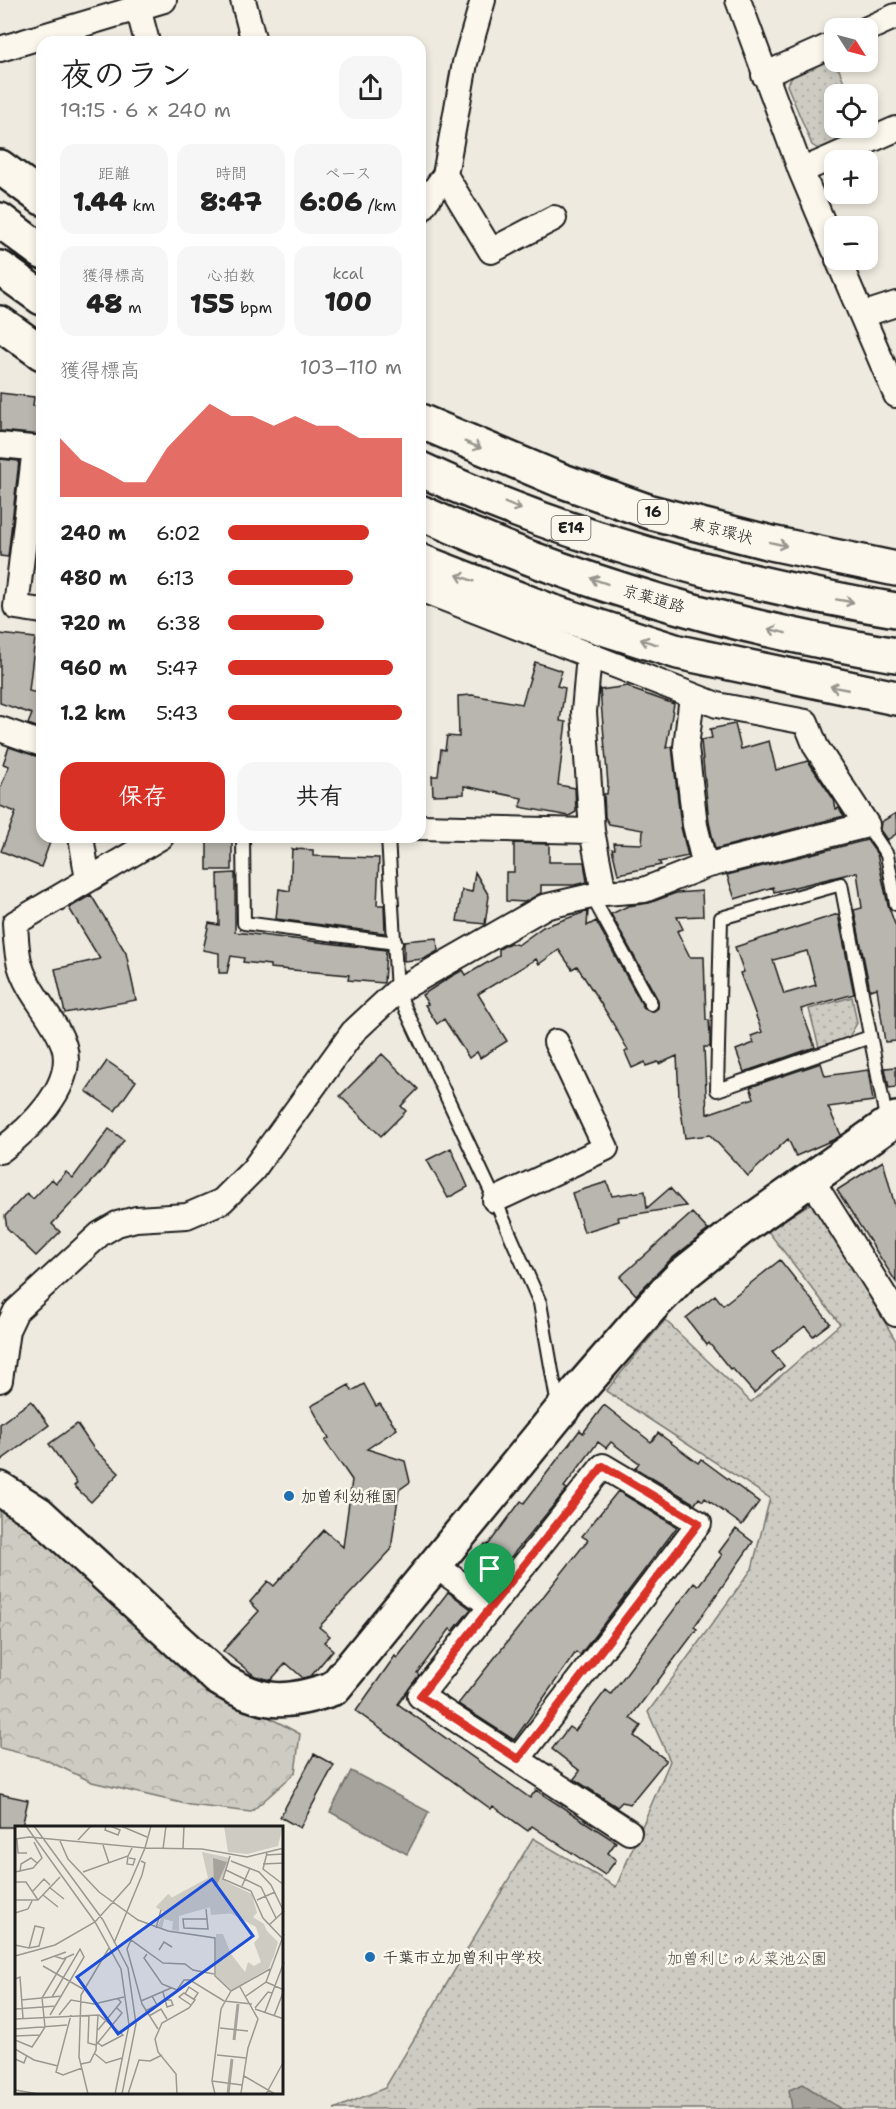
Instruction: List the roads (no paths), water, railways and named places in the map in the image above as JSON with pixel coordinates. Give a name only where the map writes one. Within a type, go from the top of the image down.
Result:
[{"type":"main road","points":[[0,167],[36,194]]},
{"type":"main road","points":[[0,220],[36,247]]},
{"type":"main road","points":[[0,268],[36,294]]},
{"type":"main road","points":[[0,323],[36,349]]},
{"type":"main road","name":"東京環状","points":[[426,424],[560,480],[650,512],[771,543],[896,569]]},
{"type":"main road","name":"E14","points":[[426,471],[538,516],[633,549],[737,578],[896,610]]},
{"type":"main road","name":"京葉道路","points":[[426,514],[524,555],[607,584],[757,626],[896,655]]},
{"type":"main road","points":[[426,563],[550,611],[678,652],[896,698]]},
{"type":"main road","points":[[0,1489],[39,1514],[218,1678],[235,1688],[271,1701],[304,1699],[334,1688],[622,1338],[682,1275],[891,1122]]},
{"type":"street","points":[[67,36],[137,4],[164,0]]},
{"type":"street","points":[[243,0],[252,36]]},
{"type":"street","points":[[426,202],[445,175],[465,63],[483,0]]},
{"type":"street","points":[[738,0],[764,75],[824,225]]},
{"type":"street","points":[[137,4],[145,36]]},
{"type":"street","points":[[878,24],[896,16]]},
{"type":"street","points":[[764,75],[824,48]]},
{"type":"street","points":[[0,49],[36,49]]},
{"type":"street","points":[[801,171],[896,129]]},
{"type":"street","points":[[445,175],[491,251],[554,218]]},
{"type":"street","points":[[842,270],[896,395]]},
{"type":"street","points":[[862,315],[896,304]]},
{"type":"street","points":[[0,445],[36,448]]},
{"type":"street","points":[[36,469],[16,607],[36,611]]},
{"type":"street","points":[[0,1380],[7,1330],[16,1311],[100,1234],[117,1224],[136,1219],[187,1216],[222,1201],[253,1170],[353,1032],[397,991],[544,907],[599,895],[644,890],[705,866],[867,825],[816,747],[806,722],[717,705],[426,591]]},
{"type":"street","points":[[589,655],[584,712],[599,895]]},
{"type":"street","points":[[692,696],[686,747],[695,825],[705,866]]},
{"type":"street","points":[[0,729],[36,742]]},
{"type":"street","points":[[426,827],[592,831]]},
{"type":"street","points":[[82,843],[88,880]]},
{"type":"street","points":[[0,1151],[20,1136],[52,1101],[65,1070],[64,1047],[20,966],[15,923],[151,843]]},
{"type":"street","points":[[495,1200],[606,1148],[556,1042]]},
{"type":"street","points":[[811,1179],[896,1314]]},
{"type":"street","points":[[518,1759],[699,1523],[603,1466],[490,1605],[420,1696],[629,1832]]},
{"type":"street","points":[[436,1566],[490,1605]]},
{"type":"lane","points":[[867,825],[892,854],[896,904]]},
{"type":"lane","points":[[243,843],[244,923],[396,943]]},
{"type":"lane","points":[[388,843],[397,991],[495,1200],[540,1303],[559,1413]]},
{"type":"lane","points":[[870,1037],[717,1090],[721,918],[841,884],[870,1037],[891,1122]]},
{"type":"lane","points":[[599,895],[651,1004]]},
{"type":"place","name":"加曽利幼稚園","points":[[289,1496]]},
{"type":"place","name":"千葉市立加曽利中学校","points":[[370,1957]]},
{"type":"park label","name":"加曽利じゅん菜池公園","points":[[747,1958]]}]
